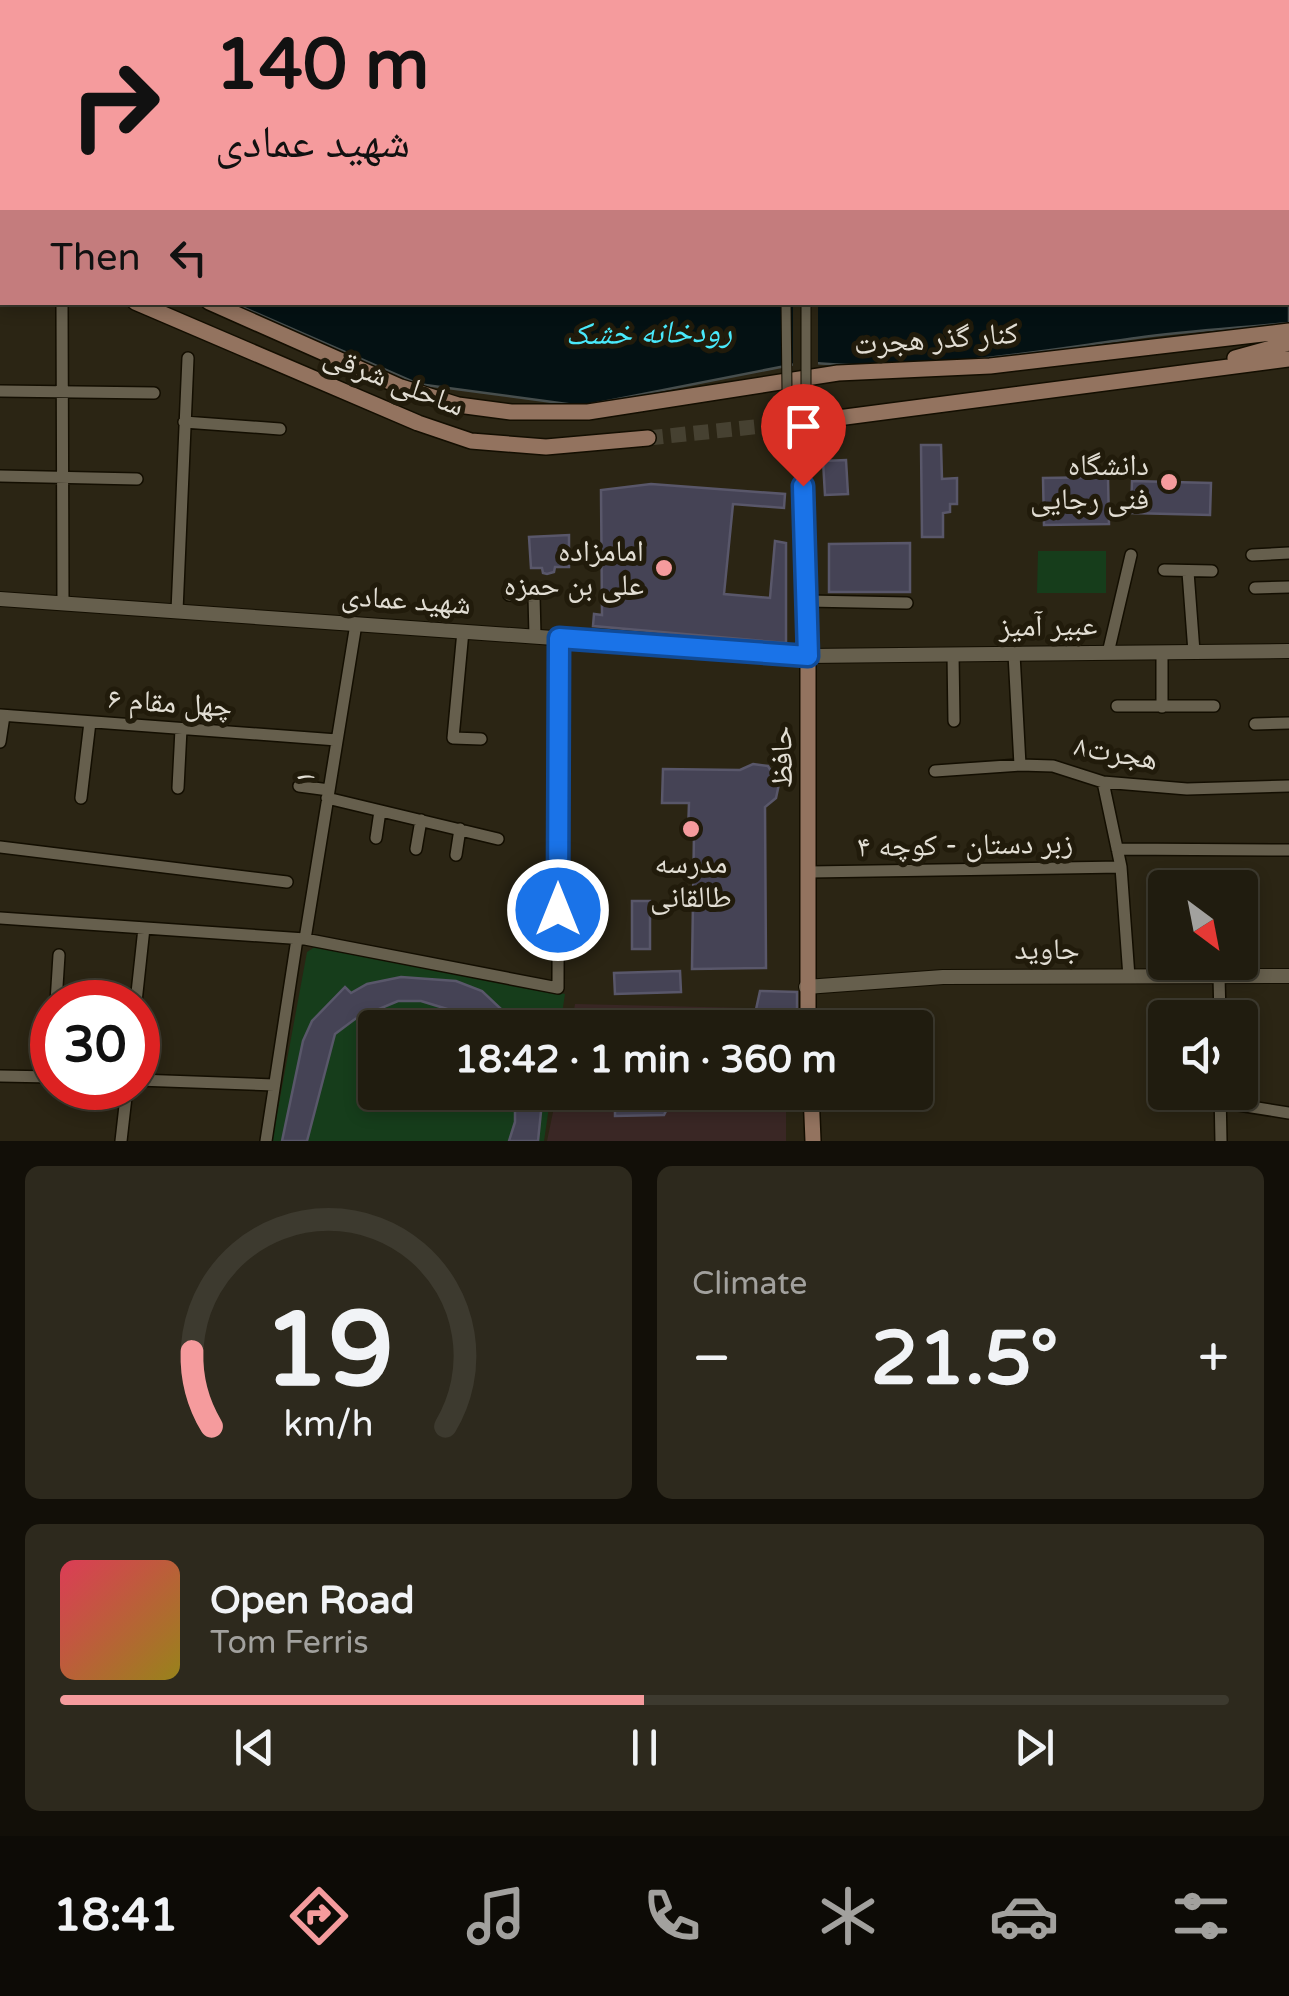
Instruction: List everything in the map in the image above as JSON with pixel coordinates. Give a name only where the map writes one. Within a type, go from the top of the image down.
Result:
[{"type":"main road","name":"ساحلی شرقی","points":[[142,305],[400,416],[472,440],[546,446],[648,438]]},
{"type":"main road","name":"کنار گذر هجرت","points":[[216,305],[400,387],[458,405],[511,412],[588,412],[838,372],[990,366],[1289,331]]},
{"type":"main road","points":[[1190,370],[1289,343]]},
{"type":"main road","points":[[830,419],[1289,360]]},
{"type":"main road","name":"حافظ","points":[[803,486],[808,601],[807,1010]]},
{"type":"main road","points":[[812,1110],[813,1141]]},
{"type":"street","points":[[62,305],[66,477],[63,603]]},
{"type":"street","points":[[786,305],[788,390],[803,410]]},
{"type":"street","points":[[803,486],[806,305]]},
{"type":"street","points":[[176,611],[188,358]]},
{"type":"street","points":[[0,391],[154,394]]},
{"type":"street","points":[[184,422],[280,429]]},
{"type":"street","points":[[0,476],[137,479]]},
{"type":"street","points":[[1252,555],[1289,553]]},
{"type":"street","points":[[1108,653],[1132,555]]},
{"type":"street","points":[[1164,570],[1212,572]]},
{"type":"street","points":[[1188,572],[1194,652]]},
{"type":"street","points":[[1255,588],[1289,587]]},
{"type":"street","points":[[508,596],[534,596],[535,636]]},
{"type":"street","name":"شهید عمادی","points":[[0,598],[808,656]]},
{"type":"street","points":[[808,601],[907,603]]},
{"type":"street","name":"۱","points":[[266,1141],[356,624]]},
{"type":"street","points":[[462,631],[453,738],[480,739]]},
{"type":"street","points":[[0,918],[301,939],[558,988],[559,638]]},
{"type":"street","name":"عبیر آمیز","points":[[808,656],[1289,651]]},
{"type":"street","points":[[1162,652],[1162,707]]},
{"type":"street","points":[[953,654],[954,721]]},
{"type":"street","points":[[1014,654],[1020,764]]},
{"type":"street","points":[[1117,706],[1214,706]]},
{"type":"street","points":[[0,742],[2,715]]},
{"type":"street","name":"چهل مقام ۶","points":[[2,715],[337,740]]},
{"type":"street","points":[[81,798],[90,722]]},
{"type":"street","points":[[1255,724],[1289,723]]},
{"type":"street","points":[[178,788],[180,728]]},
{"type":"street","name":"هجرت۸","points":[[935,771],[1020,764],[1053,766],[1103,782],[1187,789],[1289,786]]},
{"type":"street","points":[[1103,782],[1121,867],[1130,976]]},
{"type":"street","points":[[299,786],[380,812],[498,839]]},
{"type":"street","points":[[376,838],[380,812]]},
{"type":"street","points":[[416,850],[421,820]]},
{"type":"street","points":[[456,855],[460,829]]},
{"type":"street","points":[[0,848],[286,882]]},
{"type":"street","points":[[1117,849],[1289,850]]},
{"type":"street","name":"زبر دستان - کوچه ۴","points":[[810,872],[1121,867]]},
{"type":"street","points":[[138,980],[144,928]]},
{"type":"street","points":[[57,980],[59,955]]},
{"type":"street","name":"جاوید","points":[[806,987],[943,977],[1148,976]]},
{"type":"street","name":"جاوید","points":[[1258,976],[1289,976]]},
{"type":"street","points":[[0,1076],[30,1077]]},
{"type":"street","points":[[160,1081],[274,1085]]},
{"type":"street","points":[[1258,1106],[1289,1113]]},
{"type":"street","points":[[121,1141],[125,1110]]},
{"type":"street","points":[[1220,1110],[1221,1141]]},
{"type":"shaded area","points":[[575,1004],[748,1008],[748,1010],[574,1010]]},
{"type":"shaded area","points":[[553,1110],[786,1110],[786,1141],[547,1141]]},
{"type":"green space","points":[[1038,551],[1106,551],[1106,593],[1037,593]]},
{"type":"green space","points":[[316,946],[565,994],[563,1010],[358,1010],[358,1110],[549,1110],[544,1141],[272,1141],[307,952]]},
{"type":"water","name":"رودخانه خشک","points":[[238,305],[1289,305],[1289,323],[929,363],[806,362],[582,406],[418,384]]},
{"type":"pier","points":[[793,305],[818,305],[818,369],[793,370]]},
{"type":"building","points":[[921,445],[941,445],[942,479],[957,478],[957,504],[950,504],[950,512],[943,513],[943,537],[922,537]]},
{"type":"building","points":[[846,460],[848,494],[825,495],[823,461]]},
{"type":"building","points":[[1108,477],[1109,524],[1044,525],[1043,478]]},
{"type":"building","points":[[1132,481],[1211,483],[1210,515],[1131,513]]},
{"type":"building","name":"امامزاده علی بن حمزه","points":[[651,484],[785,494],[784,508],[733,504],[724,594],[770,598],[775,541],[786,543],[786,643],[593,626],[594,614],[602,615],[601,490]]},
{"type":"building","points":[[569,535],[569,567],[555,567],[554,572],[547,574],[542,568],[531,568],[529,537]]},
{"type":"building","points":[[910,543],[910,592],[829,592],[829,544]]},
{"type":"building","points":[[753,764],[768,766],[779,784],[776,798],[765,807],[766,968],[692,969],[694,833],[688,833],[689,803],[662,803],[663,769],[740,770]]},
{"type":"building","points":[[632,901],[650,901],[650,949],[632,949]]},
{"type":"building","points":[[680,971],[681,992],[615,994],[614,973]]},
{"type":"building","points":[[401,977],[456,981],[482,991],[502,1010],[448,1010],[421,1001],[398,1001],[376,1010],[358,1010],[358,1018],[335,1034],[307,1141],[282,1141],[303,1041],[312,1021],[345,987],[351,993],[367,984]]},
{"type":"building","points":[[760,991],[797,992],[797,1010],[756,1010]]},
{"type":"building","points":[[515,1110],[541,1110],[538,1141],[509,1141]]},
{"type":"building","points":[[615,1110],[666,1110],[664,1115],[615,1116]]},
{"type":"tunnel","points":[[648,438],[830,419]]},
{"type":"place","name":"دانشگاه فنی رجایی","points":[[1169,482]]},
{"type":"place","name":"امامزاده علی بن حمزه","points":[[664,568]]},
{"type":"place","name":"مدرسه طالقانی","points":[[691,829]]},
{"type":"route","points":[[558,910],[559,638],[808,656],[803,486]]}]
